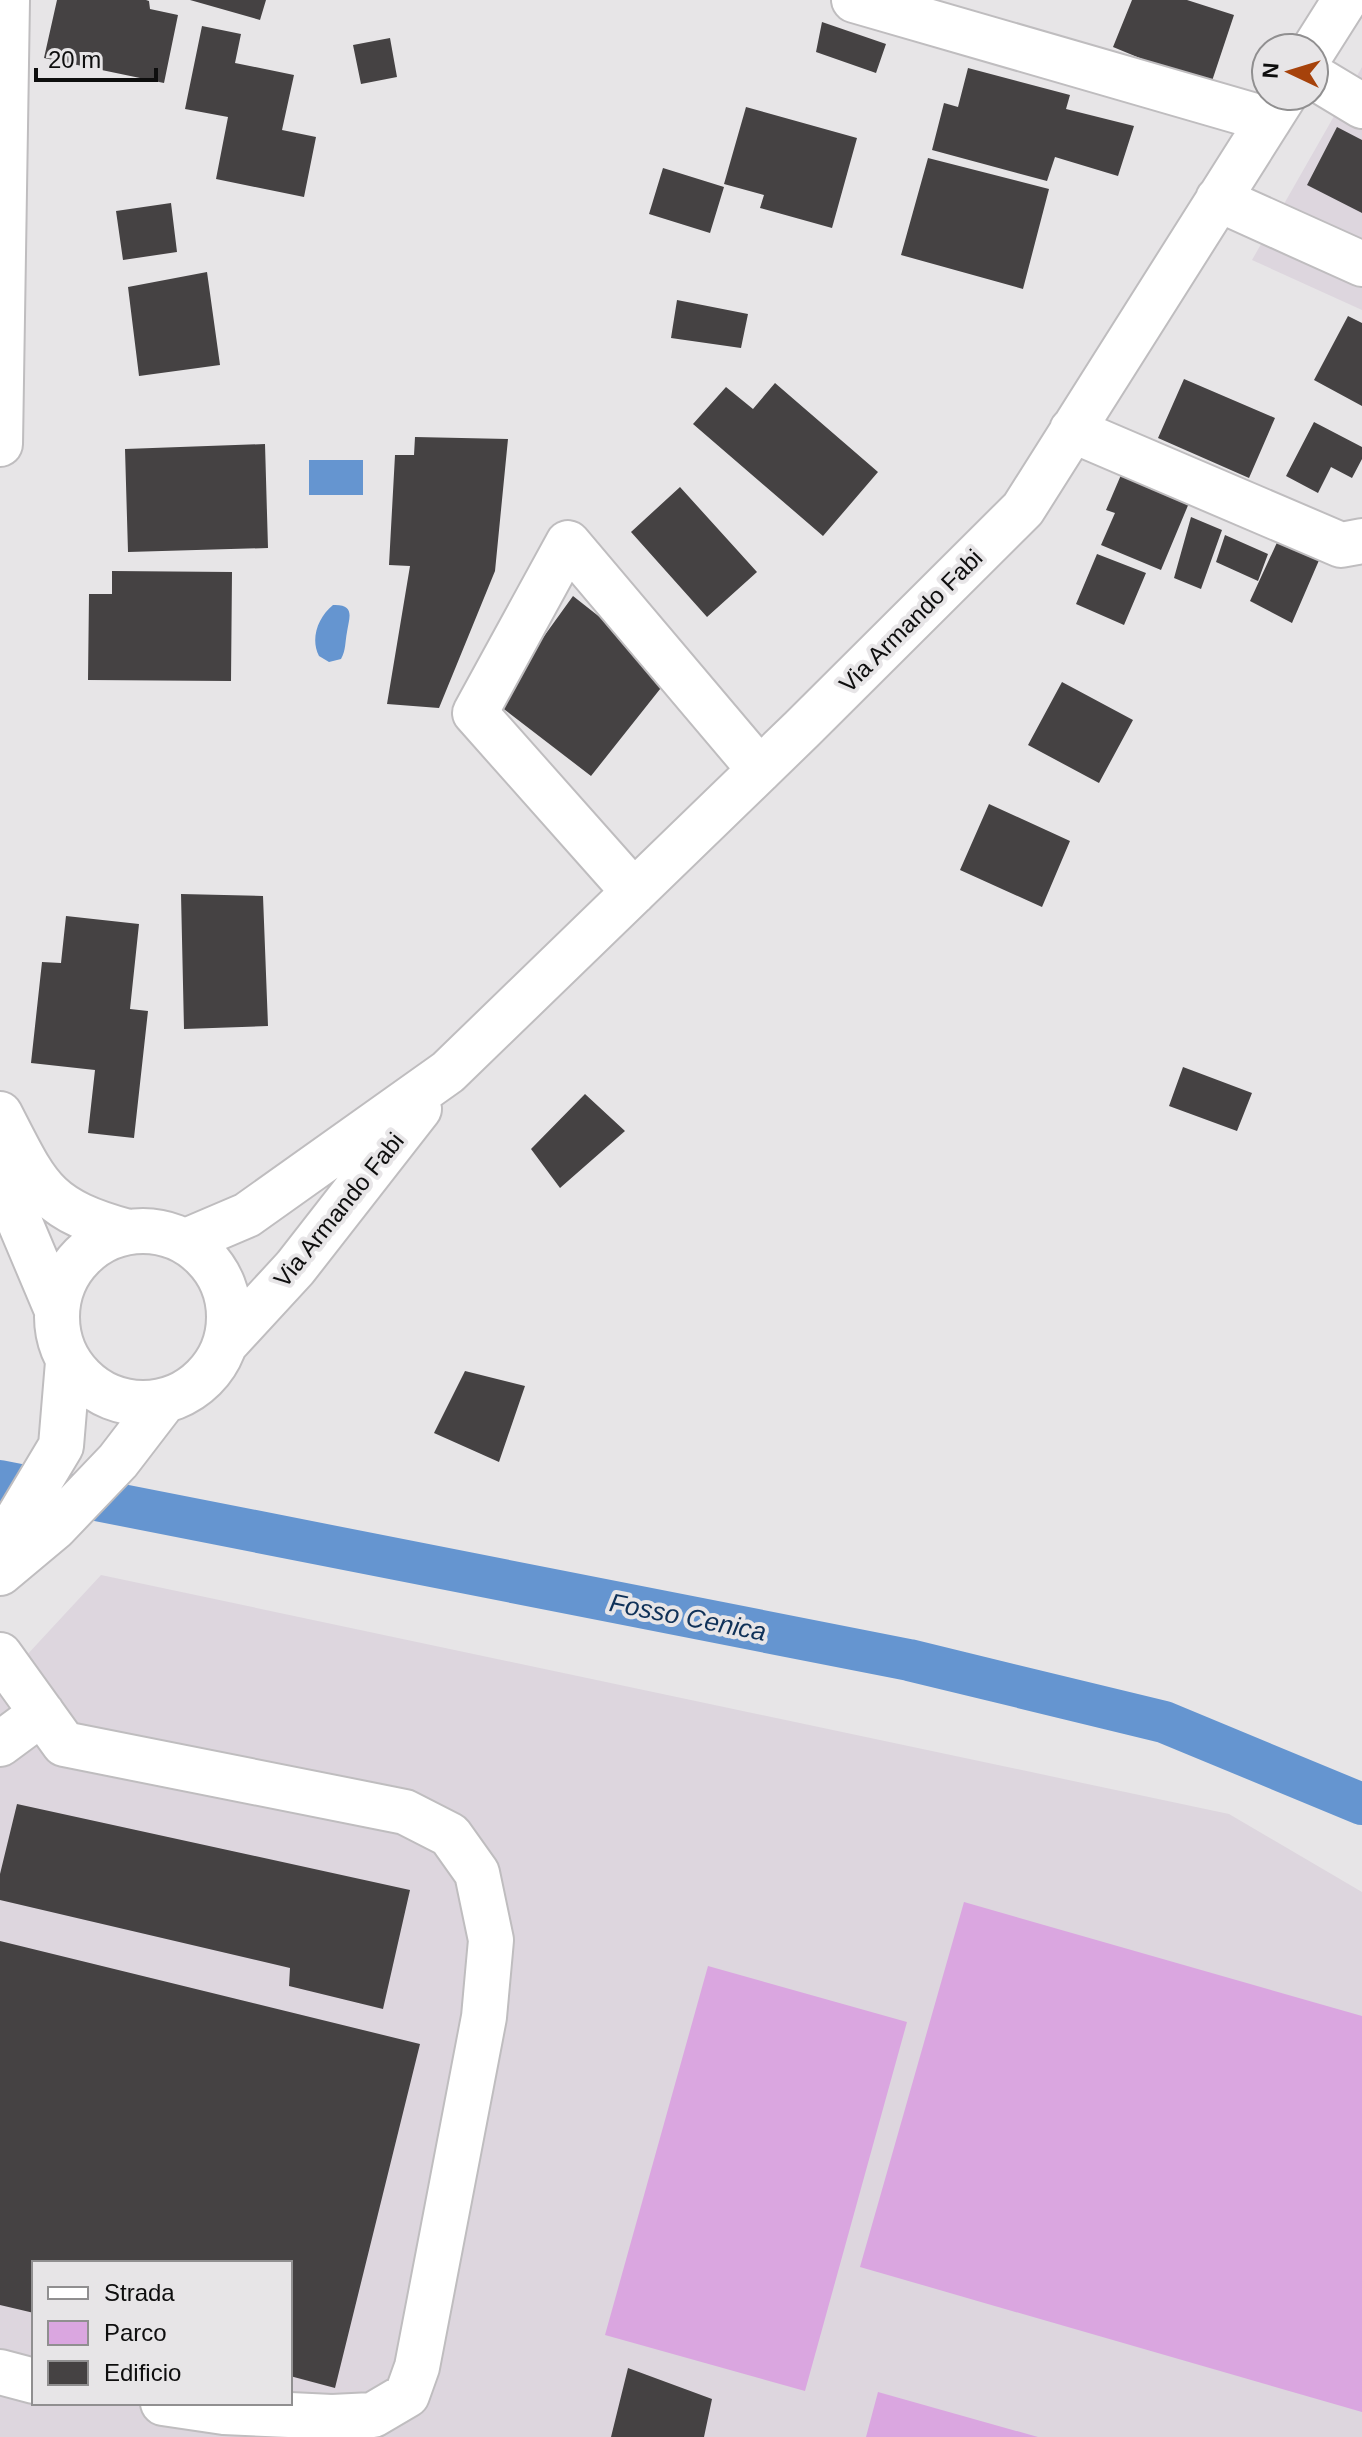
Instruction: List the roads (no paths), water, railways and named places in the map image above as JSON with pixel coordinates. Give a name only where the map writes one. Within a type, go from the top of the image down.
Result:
[{"type":"street","points":[[0,444],[7,0]]},
{"type":"street","points":[[854,0],[1250,101]]},
{"type":"street","points":[[1325,32],[1345,0]]},
{"type":"street","points":[[1330,87],[1362,106]]},
{"type":"street","name":"Via Armando Fabi","points":[[225,1344],[295,1268],[448,1072],[760,770],[1023,509],[1273,112]]},
{"type":"street","points":[[1218,199],[1362,264]]},
{"type":"street","points":[[1072,430],[1341,545],[1362,541]]},
{"type":"street","points":[[634,892],[475,713],[568,543],[760,770]]},
{"type":"street","name":"Via Armando Fabi","points":[[186,1241],[247,1215],[448,1072]]},
{"type":"street","points":[[0,1114],[33,1178],[50,1198],[95,1223],[128,1232]]},
{"type":"street","points":[[0,1166],[7,1192],[56,1308]]},
{"type":"street","points":[[156,1231],[186,1241],[209,1260],[224,1286],[230,1314],[225,1344],[212,1370],[190,1390],[164,1401],[136,1404],[110,1397],[86,1383],[68,1362],[57,1336],[56,1308],[63,1281],[78,1258],[101,1240],[128,1232],[156,1231]]},
{"type":"street","points":[[4,1551],[61,1446],[68,1362]]},
{"type":"street","points":[[4,1551],[55,1527],[118,1461],[164,1401]]},
{"type":"street","points":[[0,1655],[64,1744],[405,1812],[450,1835],[477,1873],[491,1940],[484,2017],[417,2367],[407,2395],[373,2415],[332,2417],[224,2412],[177,2405]]},
{"type":"street","points":[[0,1744],[42,1713]]},
{"type":"street","points":[[0,2372],[32,2380]]},
{"type":"water","points":[[309,460],[363,460],[363,495],[309,495]]},
{"type":"water","points":[[333,605],[348,609],[350,617],[343,656],[329,662],[319,656],[315,643],[320,622]]},
{"type":"waterway","name":"Fosso Cenica","points":[[0,1481],[909,1660],[1164,1722],[1362,1804]]}]
